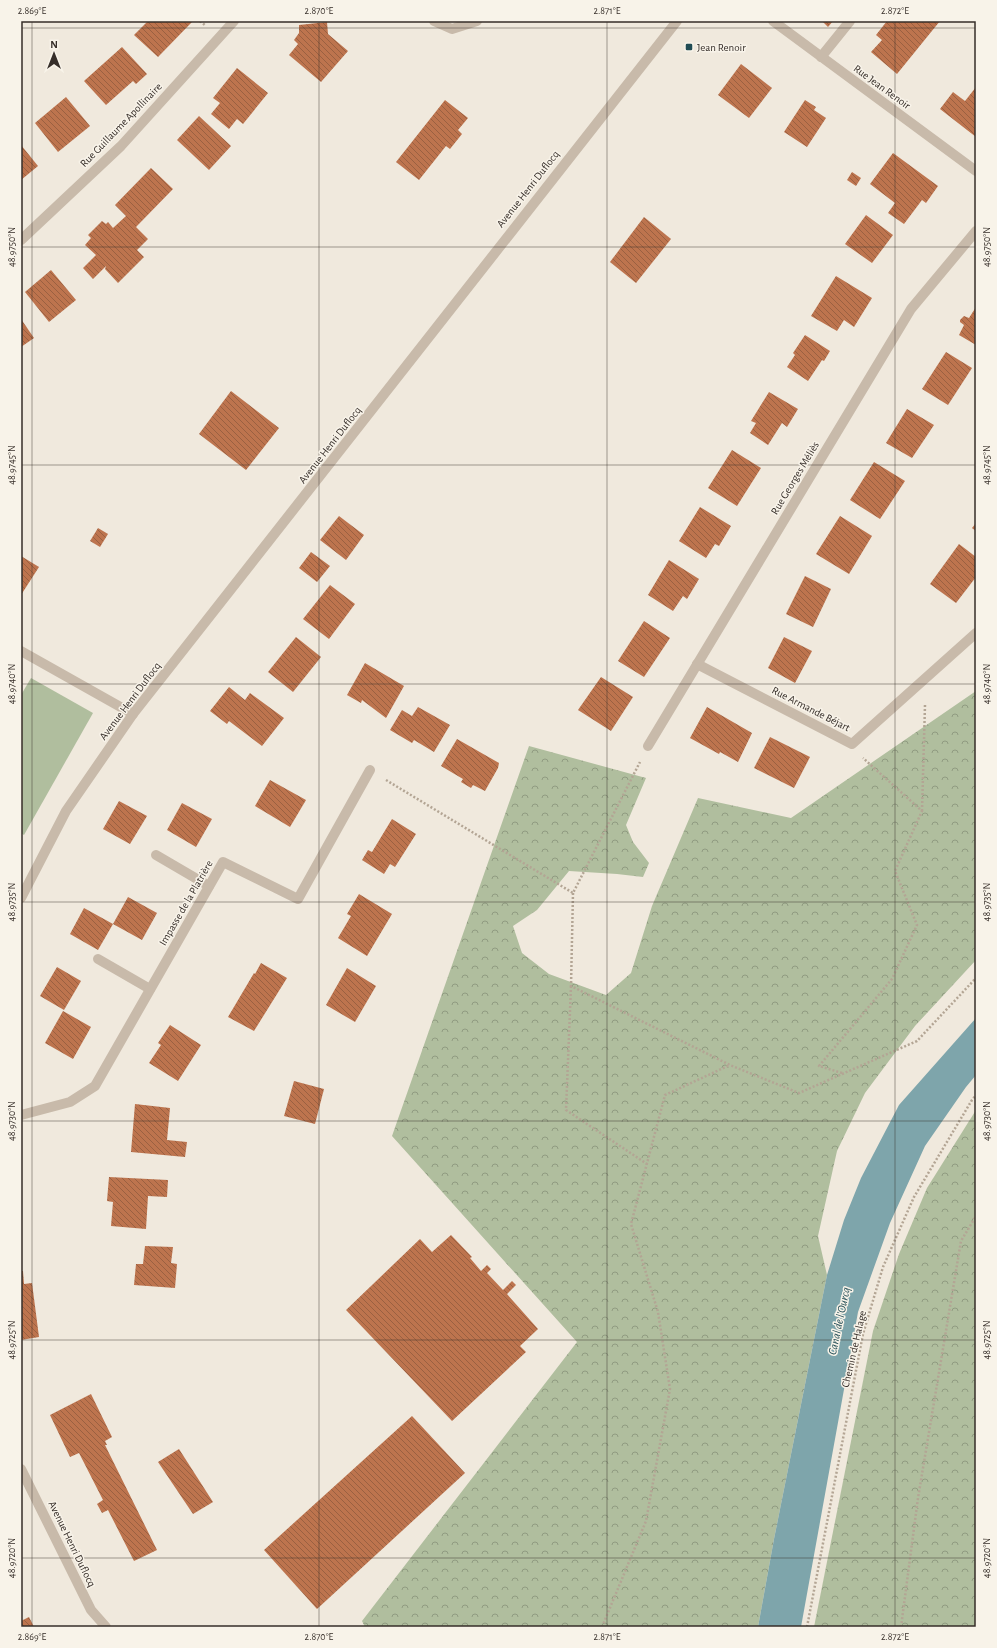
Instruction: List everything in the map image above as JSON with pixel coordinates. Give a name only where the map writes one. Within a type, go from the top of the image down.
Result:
[{"type":"street","name":"Rue Guillaume Apollinaire","points":[[21,240],[121,146],[234,21]]},
{"type":"street","points":[[434,21],[452,29],[477,21]]},
{"type":"street","name":"Avenue Henri Duflocq","points":[[21,898],[66,811],[133,714],[677,21]]},
{"type":"street","name":"Rue Jean Renoir","points":[[773,21],[976,171]]},
{"type":"street","points":[[821,57],[850,21]]},
{"type":"street","name":"Rue Georges Méliès","points":[[648,746],[911,309],[976,231]]},
{"type":"street","name":"Rue Armande Béjart","points":[[697,664],[852,744],[976,633]]},
{"type":"street","points":[[21,651],[133,714]]},
{"type":"street","name":"Impasse de la Platrière","points":[[21,1115],[70,1102],[95,1086],[223,862],[298,898],[370,770]]},
{"type":"street","points":[[156,855],[209,886]]},
{"type":"street","points":[[98,959],[150,989]]},
{"type":"street","name":"Avenue Henri Duflocq","points":[[21,1469],[91,1610],[106,1627]]},
{"type":"path","points":[[843,1073],[819,1066],[892,978],[918,925],[895,870],[922,811],[925,679]]},
{"type":"path","points":[[842,738],[922,811]]},
{"type":"path","points":[[647,1164],[566,1110],[573,893],[648,746]]},
{"type":"path","points":[[370,770],[573,893]]},
{"type":"path","points":[[571,986],[730,1065],[799,1093],[917,1041],[976,978]]},
{"type":"path","points":[[602,1627],[646,1522],[670,1389],[658,1312],[631,1224],[665,1095],[730,1065]]},
{"type":"path","name":"Chemin de Halage","points":[[807,1627],[863,1334],[883,1268],[914,1197],[976,1095]]},
{"type":"path","points":[[901,1627],[918,1498],[961,1241],[976,1216]]},
{"type":"green space","points":[[31,678],[93,713],[24,835],[21,833],[21,695]]},
{"type":"green space","points":[[976,691],[976,960],[915,1026],[865,1093],[837,1151],[818,1236],[827,1275],[774,1539],[758,1627],[365,1627],[362,1621],[577,1342],[392,1136],[529,746],[646,778],[626,825],[633,842],[649,863],[643,877],[569,871],[537,910],[513,926],[522,953],[549,974],[606,995],[631,973],[652,906],[698,798],[791,818]]},
{"type":"green space","points":[[976,1110],[976,1627],[814,1627],[873,1331],[899,1254],[927,1188]]},
{"type":"water","name":"Canal de l'Ourcq","points":[[976,1018],[976,1075],[925,1146],[890,1223],[858,1312],[801,1627],[758,1627],[774,1539],[827,1275],[844,1220],[861,1178],[899,1105]]},
{"type":"building","points":[[148,21],[192,22],[158,57],[134,35]]},
{"type":"building","points":[[833,21],[828,27],[823,22]]},
{"type":"building","points":[[887,21],[940,21],[897,74],[871,52],[882,40],[876,35]]},
{"type":"building","points":[[327,22],[328,34],[348,51],[321,82],[289,55],[298,44],[294,40],[299,33],[299,25]]},
{"type":"building","points":[[122,47],[147,74],[136,84],[133,81],[106,105],[84,81]]},
{"type":"building","points":[[741,64],[772,88],[749,118],[718,95]]},
{"type":"building","points":[[237,68],[268,93],[243,124],[237,119],[229,129],[211,114],[220,103],[213,98]]},
{"type":"building","points":[[976,87],[976,137],[940,109],[953,92],[965,101]]},
{"type":"building","points":[[66,97],[90,126],[58,152],[35,123]]},
{"type":"building","points":[[445,100],[468,118],[458,130],[462,134],[450,149],[446,146],[419,180],[396,162]]},
{"type":"building","points":[[805,100],[816,107],[814,110],[826,118],[807,147],[784,132]]},
{"type":"building","points":[[199,116],[231,146],[209,170],[177,140]]},
{"type":"building","points":[[21,145],[38,166],[21,180]]},
{"type":"building","points":[[893,153],[938,186],[926,203],[922,200],[904,224],[888,213],[895,203],[870,184]]},
{"type":"building","points":[[151,168],[173,189],[136,227],[148,239],[137,250],[144,257],[118,283],[105,269],[106,266],[93,279],[83,268],[96,255],[85,245],[91,238],[88,235],[102,221],[106,224],[108,222],[113,228],[126,216],[115,205]]},
{"type":"building","points":[[852,172],[861,178],[856,186],[847,180]]},
{"type":"building","points":[[866,215],[893,235],[872,263],[845,244]]},
{"type":"building","points":[[644,217],[671,239],[636,283],[610,262]]},
{"type":"building","points":[[51,270],[76,300],[49,322],[25,292]]},
{"type":"building","points":[[836,276],[872,298],[854,327],[844,320],[837,331],[811,316]]},
{"type":"building","points":[[976,307],[976,345],[959,335],[964,325],[960,322],[960,320],[964,316],[969,318]]},
{"type":"building","points":[[21,319],[34,338],[21,347]]},
{"type":"building","points":[[805,335],[830,351],[808,381],[787,367],[795,355],[793,353]]},
{"type":"building","points":[[946,352],[972,368],[948,405],[922,389]]},
{"type":"building","points":[[231,391],[279,428],[246,470],[199,434]]},
{"type":"building","points":[[769,392],[798,409],[787,427],[782,423],[768,445],[750,433],[756,423],[751,421]]},
{"type":"building","points":[[907,409],[934,425],[912,458],[886,443]]},
{"type":"building","points":[[732,450],[761,468],[737,506],[708,488]]},
{"type":"building","points":[[874,462],[905,481],[880,519],[850,500]]},
{"type":"building","points":[[700,507],[731,526],[719,546],[715,544],[706,558],[679,541]]},
{"type":"building","points":[[339,516],[364,535],[346,560],[320,540]]},
{"type":"building","points":[[840,516],[872,536],[849,574],[816,554]]},
{"type":"building","points":[[976,523],[976,531],[972,528]]},
{"type":"building","points":[[98,528],[108,534],[100,547],[90,541]]},
{"type":"building","points":[[959,544],[976,557],[976,577],[956,603],[930,584]]},
{"type":"building","points":[[311,552],[330,566],[317,582],[299,568]]},
{"type":"building","points":[[21,556],[39,567],[21,595]]},
{"type":"building","points":[[669,560],[699,579],[687,599],[683,596],[673,611],[648,595]]},
{"type":"building","points":[[805,576],[831,589],[813,627],[786,614]]},
{"type":"building","points":[[330,585],[355,604],[329,639],[303,619]]},
{"type":"building","points":[[644,621],[670,638],[644,677],[618,661]]},
{"type":"building","points":[[296,637],[321,657],[293,692],[268,672]]},
{"type":"building","points":[[784,637],[812,651],[795,683],[768,668]]},
{"type":"building","points":[[365,663],[404,686],[386,718],[362,700],[361,703],[347,695]]},
{"type":"building","points":[[601,677],[633,697],[611,731],[578,710]]},
{"type":"building","points":[[229,687],[245,700],[250,693],[284,718],[262,746],[229,721],[227,724],[210,711]]},
{"type":"building","points":[[418,707],[450,725],[434,752],[414,740],[412,743],[390,730],[402,710],[412,716]]},
{"type":"building","points":[[707,707],[752,733],[738,762],[720,752],[719,754],[690,738]]},
{"type":"building","points":[[770,737],[810,757],[794,788],[754,768]]},
{"type":"building","points":[[457,739],[499,763],[498,768],[485,791],[473,785],[471,788],[461,782],[463,779],[441,766]]},
{"type":"building","points":[[270,780],[306,800],[290,827],[255,806]]},
{"type":"building","points":[[119,801],[147,816],[130,844],[103,829]]},
{"type":"building","points":[[182,803],[212,819],[196,847],[167,830]]},
{"type":"building","points":[[392,819],[416,834],[395,867],[390,864],[384,874],[362,860],[368,850],[372,852]]},
{"type":"building","points":[[359,894],[392,914],[367,956],[338,938],[351,916],[347,914]]},
{"type":"building","points":[[128,897],[157,913],[142,940],[113,924]]},
{"type":"building","points":[[84,908],[113,924],[98,950],[70,934]]},
{"type":"building","points":[[261,963],[287,978],[254,1031],[228,1017]]},
{"type":"building","points":[[57,967],[81,981],[64,1010],[40,996]]},
{"type":"building","points":[[347,968],[376,986],[355,1022],[326,1005]]},
{"type":"building","points":[[63,1011],[91,1027],[73,1059],[45,1043]]},
{"type":"building","points":[[170,1025],[201,1045],[178,1081],[149,1063],[161,1045],[158,1043]]},
{"type":"building","points":[[294,1081],[324,1089],[315,1124],[284,1116]]},
{"type":"building","points":[[135,1104],[170,1108],[167,1140],[187,1142],[185,1157],[131,1152]]},
{"type":"building","points":[[109,1177],[168,1180],[167,1197],[148,1196],[146,1229],[111,1226],[113,1202],[107,1201]]},
{"type":"building","points":[[451,1235],[472,1257],[470,1258],[481,1271],[487,1265],[491,1269],[487,1273],[503,1290],[512,1281],[516,1285],[507,1294],[538,1329],[520,1346],[526,1352],[452,1421],[346,1310],[420,1239],[432,1252]]},
{"type":"building","points":[[145,1246],[173,1247],[171,1263],[177,1264],[175,1288],[134,1285],[136,1264],[143,1264]]},
{"type":"building","points":[[21,1271],[23,1271],[24,1284],[32,1283],[39,1337],[21,1340]]},
{"type":"building","points":[[91,1394],[112,1437],[105,1441],[107,1445],[105,1445],[157,1550],[134,1561],[108,1510],[102,1513],[97,1504],[103,1500],[79,1453],[70,1457],[50,1415]]},
{"type":"building","points":[[412,1416],[465,1473],[317,1609],[264,1550]]},
{"type":"building","points":[[179,1449],[213,1502],[193,1514],[158,1462]]},
{"type":"building","points":[[29,1617],[34,1627],[21,1627],[21,1621]]},
{"type":"place","name":"Jean Renoir","points":[[689,47]]}]
